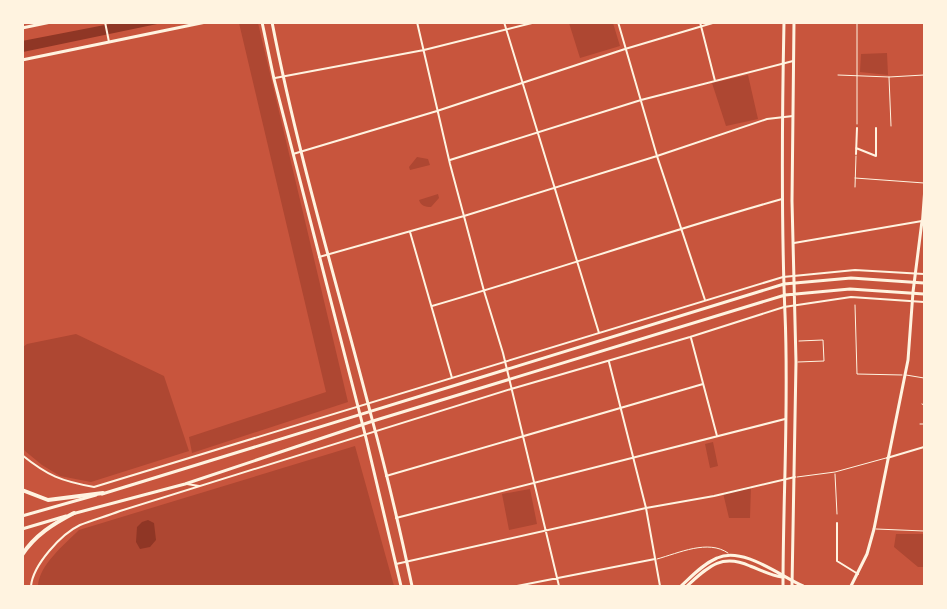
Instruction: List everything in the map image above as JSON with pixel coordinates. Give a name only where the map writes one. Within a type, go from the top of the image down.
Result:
[{"type":"highway","points":[[22,490],[48,500],[103,494]]},
{"type":"highway","points":[[22,555],[42,532],[74,513]]},
{"type":"main road","points":[[22,28],[51,22]]},
{"type":"main road","points":[[22,60],[206,22]]},
{"type":"main road","points":[[262,22],[274,79],[362,425],[400,586]]},
{"type":"main road","points":[[272,22],[282,77],[373,421],[412,586]]},
{"type":"main road","points":[[783,586],[785,479],[782,200],[784,22]]},
{"type":"main road","points":[[792,586],[796,362],[794,22]]},
{"type":"main road","points":[[850,586],[867,554],[874,529],[908,360],[912,300],[923,221]]},
{"type":"main road","points":[[22,516],[103,494],[359,413],[784,284],[851,278],[924,283]]},
{"type":"main road","points":[[22,529],[185,484],[373,421],[784,295],[850,289],[924,294]]},
{"type":"main road","points":[[681,586],[710,561],[720,556],[730,555],[750,559],[803,586]]},
{"type":"main road","points":[[687,586],[717,562],[725,560],[736,561],[768,575],[783,577]]},
{"type":"street","points":[[105,22],[109,42]]},
{"type":"street","points":[[417,22],[437,111],[506,369],[559,586]]},
{"type":"street","points":[[504,22],[599,333]]},
{"type":"street","points":[[274,79],[424,50],[536,22]]},
{"type":"street","points":[[618,22],[657,156],[705,300]]},
{"type":"street","points":[[700,22],[716,81]]},
{"type":"street","points":[[293,154],[437,111],[716,22]]},
{"type":"street","points":[[450,160],[641,100],[793,62]]},
{"type":"street","points":[[320,257],[464,216],[767,119],[793,116]]},
{"type":"street","points":[[856,148],[876,156],[876,128]]},
{"type":"street","points":[[856,154],[857,129]]},
{"type":"street","points":[[794,243],[923,221],[924,194]]},
{"type":"street","points":[[432,306],[680,229],[782,200]]},
{"type":"street","points":[[410,232],[452,378]]},
{"type":"street","points":[[22,455],[39,469],[64,482],[94,487],[783,278],[855,270],[924,274]]},
{"type":"street","points":[[31,586],[35,573],[46,555],[78,526],[364,434],[609,362],[784,307],[850,297],[924,302]]},
{"type":"street","points":[[690,337],[717,436]]},
{"type":"street","points":[[609,362],[646,508],[660,586]]},
{"type":"street","points":[[386,476],[703,384]]},
{"type":"street","points":[[396,518],[785,419]]},
{"type":"street","points":[[887,458],[924,447]]},
{"type":"street","points":[[395,564],[546,529],[714,496],[795,477]]},
{"type":"street","points":[[185,484],[202,486]]},
{"type":"street","points":[[837,523],[837,561],[858,574]]},
{"type":"street","points":[[518,586],[655,559]]},
{"type":"lane","points":[[857,22],[857,124]]},
{"type":"lane","points":[[838,75],[924,75]]},
{"type":"lane","points":[[889,76],[891,126]]},
{"type":"lane","points":[[855,187],[856,154]]},
{"type":"lane","points":[[855,177],[924,183]]},
{"type":"lane","points":[[855,305],[857,374],[905,375],[924,378]]},
{"type":"lane","points":[[795,341],[824,340],[824,361],[796,362]]},
{"type":"lane","points":[[795,477],[835,472],[887,458]]},
{"type":"lane","points":[[835,472],[837,514]]},
{"type":"lane","points":[[874,529],[924,531]]},
{"type":"lane","points":[[655,559],[707,546],[720,548],[730,555]]},
{"type":"shaded area","points":[[115,23],[162,23],[23,52],[22,41]]},
{"type":"shaded area","points":[[239,23],[258,23],[348,402],[192,453],[189,437],[326,392]]},
{"type":"shaded area","points":[[569,23],[613,23],[620,46],[580,58]]},
{"type":"shaded area","points":[[887,53],[888,75],[860,72],[861,54]]},
{"type":"shaded area","points":[[748,75],[758,119],[726,126],[712,83]]},
{"type":"shaded area","points":[[417,157],[428,159],[430,165],[410,170],[409,167]]},
{"type":"shaded area","points":[[438,194],[439,198],[431,207],[424,206],[419,200]]},
{"type":"shaded area","points":[[76,334],[164,376],[189,451],[91,482],[60,476],[25,451],[22,446],[23,347],[27,344]]},
{"type":"shaded area","points":[[713,442],[718,466],[710,468],[705,444]]},
{"type":"shaded area","points":[[355,446],[394,586],[38,586],[39,578],[48,563],[79,530]]},
{"type":"shaded area","points":[[751,486],[750,518],[729,518],[723,493]]},
{"type":"shaded area","points":[[530,489],[537,524],[509,530],[502,494]]},
{"type":"shaded area","points":[[148,520],[154,523],[156,540],[150,547],[140,549],[136,542],[137,527]]},
{"type":"shaded area","points":[[896,534],[924,534],[924,567],[918,567],[894,547]]}]
